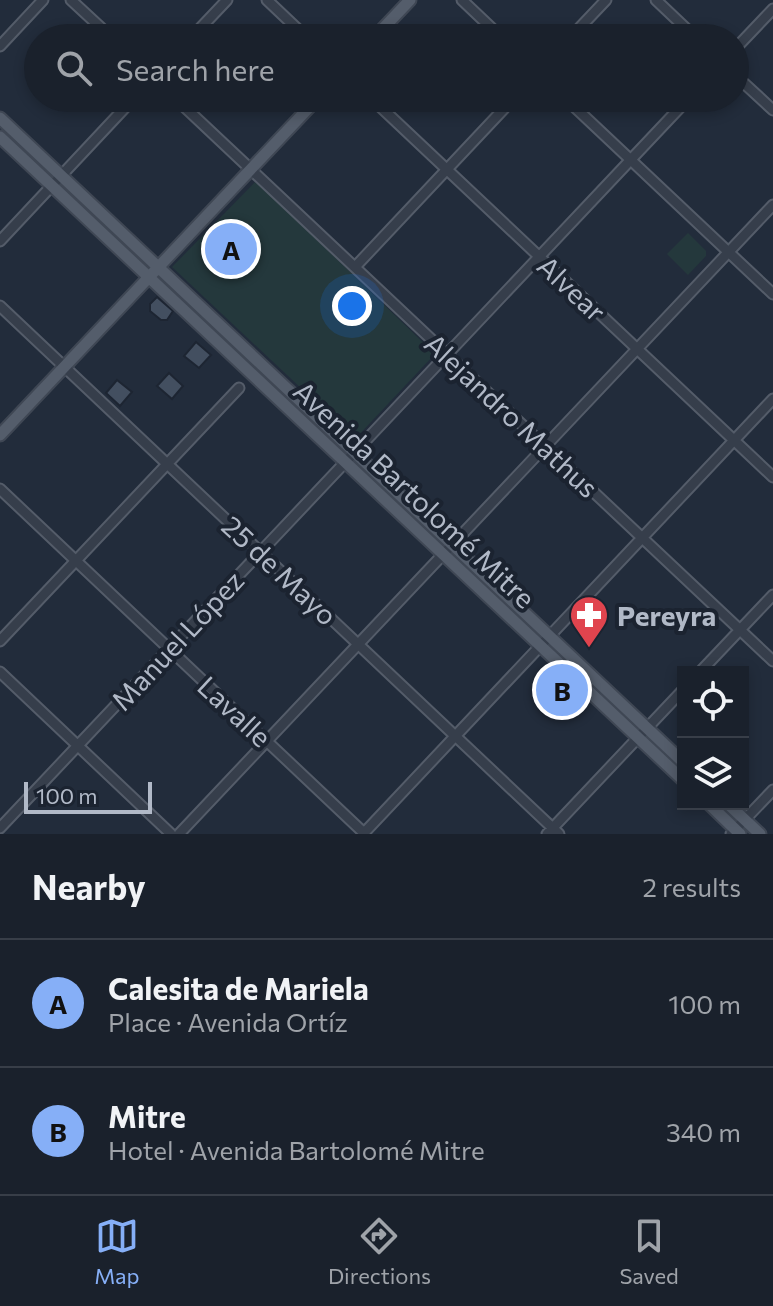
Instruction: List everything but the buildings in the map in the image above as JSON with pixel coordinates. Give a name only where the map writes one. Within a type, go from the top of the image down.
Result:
[{"type":"main road","points":[[387,24],[410,0]]},
{"type":"main road","points":[[0,435],[305,112]]},
{"type":"main road","points":[[0,118],[154,272]]},
{"type":"main road","points":[[0,137],[52,186],[154,272]]},
{"type":"main road","name":"Avenida Bartolomé Mitre","points":[[154,272],[545,641],[677,774]]},
{"type":"main road","name":"Avenida Bartolomé Mitre","points":[[545,641],[677,756]]},
{"type":"main road","points":[[715,810],[736,832]]},
{"type":"main road","points":[[734,810],[760,834]]},
{"type":"street","points":[[0,46],[43,0]]},
{"type":"street","points":[[71,0],[97,24]]},
{"type":"street","points":[[204,24],[227,0]]},
{"type":"street","points":[[267,0],[292,24]]},
{"type":"street","points":[[462,0],[487,24]]},
{"type":"street","points":[[583,24],[606,0]]},
{"type":"street","points":[[656,0],[681,24]]},
{"type":"street","points":[[749,34],[773,9]]},
{"type":"street","points":[[749,88],[773,110]]},
{"type":"street","points":[[0,241],[121,112]]},
{"type":"street","name":"Alejandro Mathus","points":[[190,112],[773,661]]},
{"type":"street","name":"Alvear","points":[[386,112],[773,477]]},
{"type":"street","points":[[355,267],[501,112]]},
{"type":"street","points":[[580,112],[773,294]]},
{"type":"street","name":"Manuel López","points":[[0,828],[676,112]]},
{"type":"street","points":[[179,834],[773,205]]},
{"type":"street","name":"25 de Mayo","points":[[0,306],[456,736],[553,832]]},
{"type":"street","points":[[0,641],[239,388]]},
{"type":"street","points":[[364,834],[773,399]]},
{"type":"street","name":"Lavalle","points":[[0,489],[364,834]]},
{"type":"street","points":[[706,666],[773,595]]},
{"type":"street","points":[[0,672],[171,834]]},
{"type":"street","points":[[553,832],[677,696]]},
{"type":"street","points":[[736,832],[773,790]]},
{"type":"green space","points":[[256,181],[435,354],[355,439],[172,267]]},
{"type":"green space","points":[[688,233],[706,251],[706,256],[688,275],[667,254]]},
{"type":"place","name":"Calesita de Mariela","points":[[231,249]]},
{"type":"place","name":"Pereyra","points":[[589,649]]},
{"type":"place","name":"Mitre","points":[[562,690]]}]
